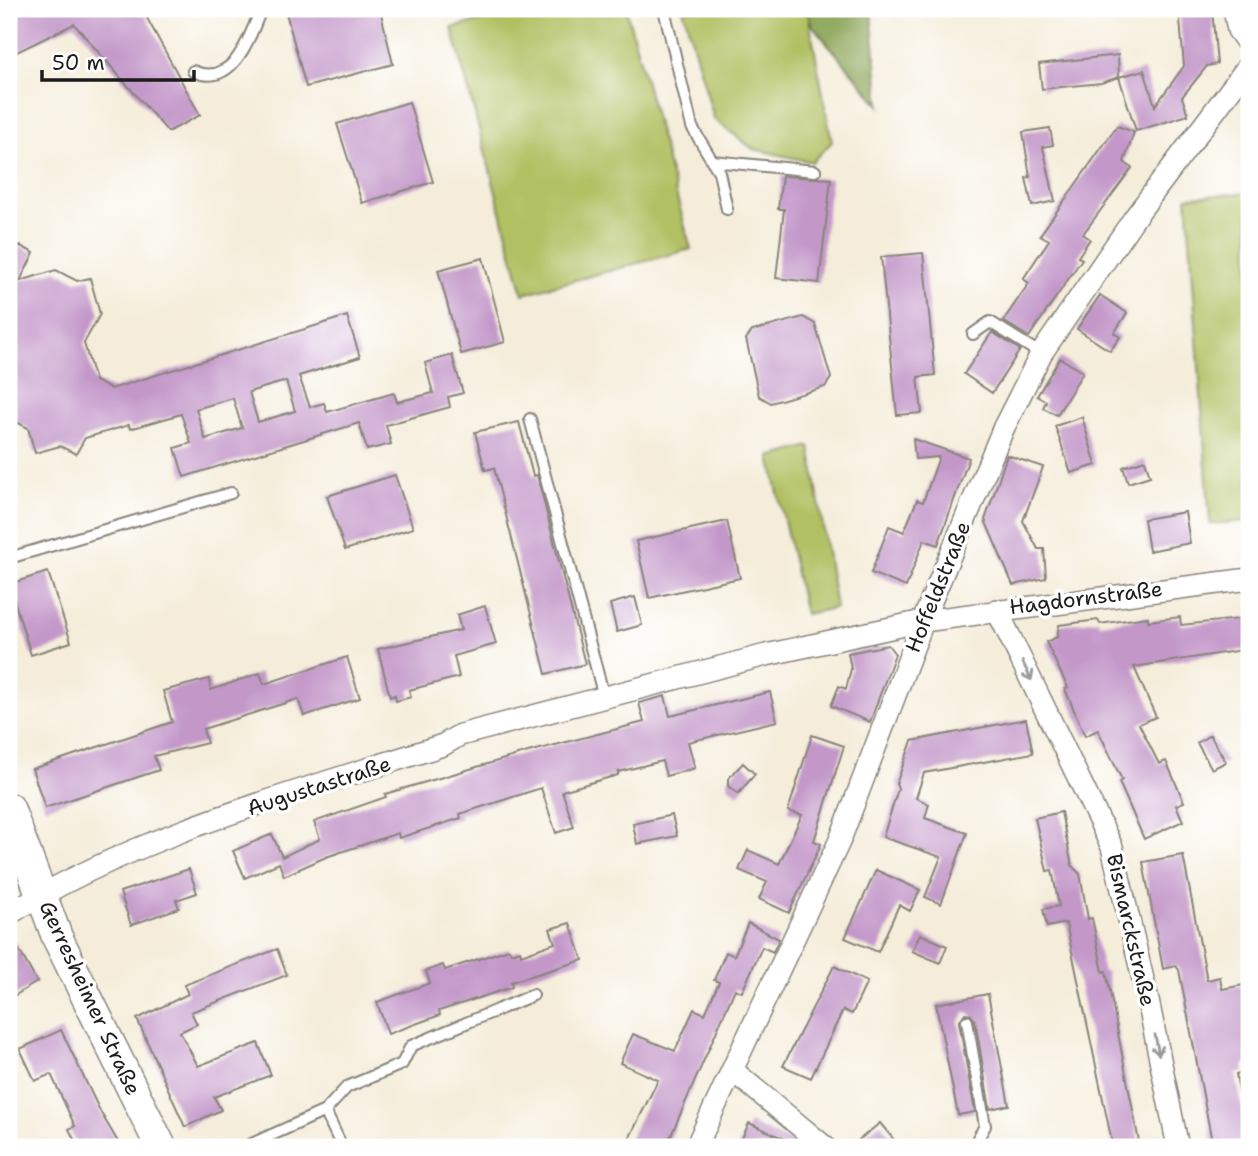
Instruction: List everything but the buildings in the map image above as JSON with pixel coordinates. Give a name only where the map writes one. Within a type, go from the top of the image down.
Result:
[{"type":"street","points":[[1234,9],[1238,30],[1249,45]]},
{"type":"street","name":"Hoffeldstraße","points":[[696,1147],[840,840],[923,621],[1004,427],[1041,354],[1135,217],[1249,65]]},
{"type":"street","name":"Hagdornstraße","points":[[923,621],[1249,579]]},
{"type":"street","name":"Bismarckstraße","points":[[996,610],[1112,847],[1149,1005],[1178,1147]]},
{"type":"street","name":"Augustastraße","points":[[9,914],[66,881],[210,823],[443,745],[460,735],[766,656],[923,621]]},
{"type":"street","name":"Gerresheimer Straße","points":[[9,808],[57,937],[161,1147]]},
{"type":"street","points":[[732,1070],[825,1147]]},
{"type":"lane","points":[[193,71],[212,75],[233,65],[261,9]]},
{"type":"lane","points":[[664,9],[692,127],[719,172],[727,209]]},
{"type":"lane","points":[[712,161],[815,171]]},
{"type":"lane","points":[[972,334],[990,322],[1041,354]]},
{"type":"lane","points":[[530,419],[604,697]]},
{"type":"lane","points":[[9,558],[231,493]]},
{"type":"lane","points":[[245,1147],[325,1111],[347,1087],[402,1064],[411,1046],[533,995]]},
{"type":"lane","points":[[967,1021],[985,1126],[973,1147]]},
{"type":"lane","points":[[325,1111],[342,1147]]},
{"type":"green space","points":[[525,9],[626,9],[691,249],[523,294],[452,28]]},
{"type":"green space","points":[[683,9],[807,9],[832,142],[812,162],[753,149],[714,119]]},
{"type":"green space","points":[[807,9],[871,9],[880,106],[811,24]]},
{"type":"green space","points":[[1249,193],[1249,521],[1210,524],[1187,197]]},
{"type":"green space","points":[[810,446],[836,608],[805,614],[770,457]]}]
